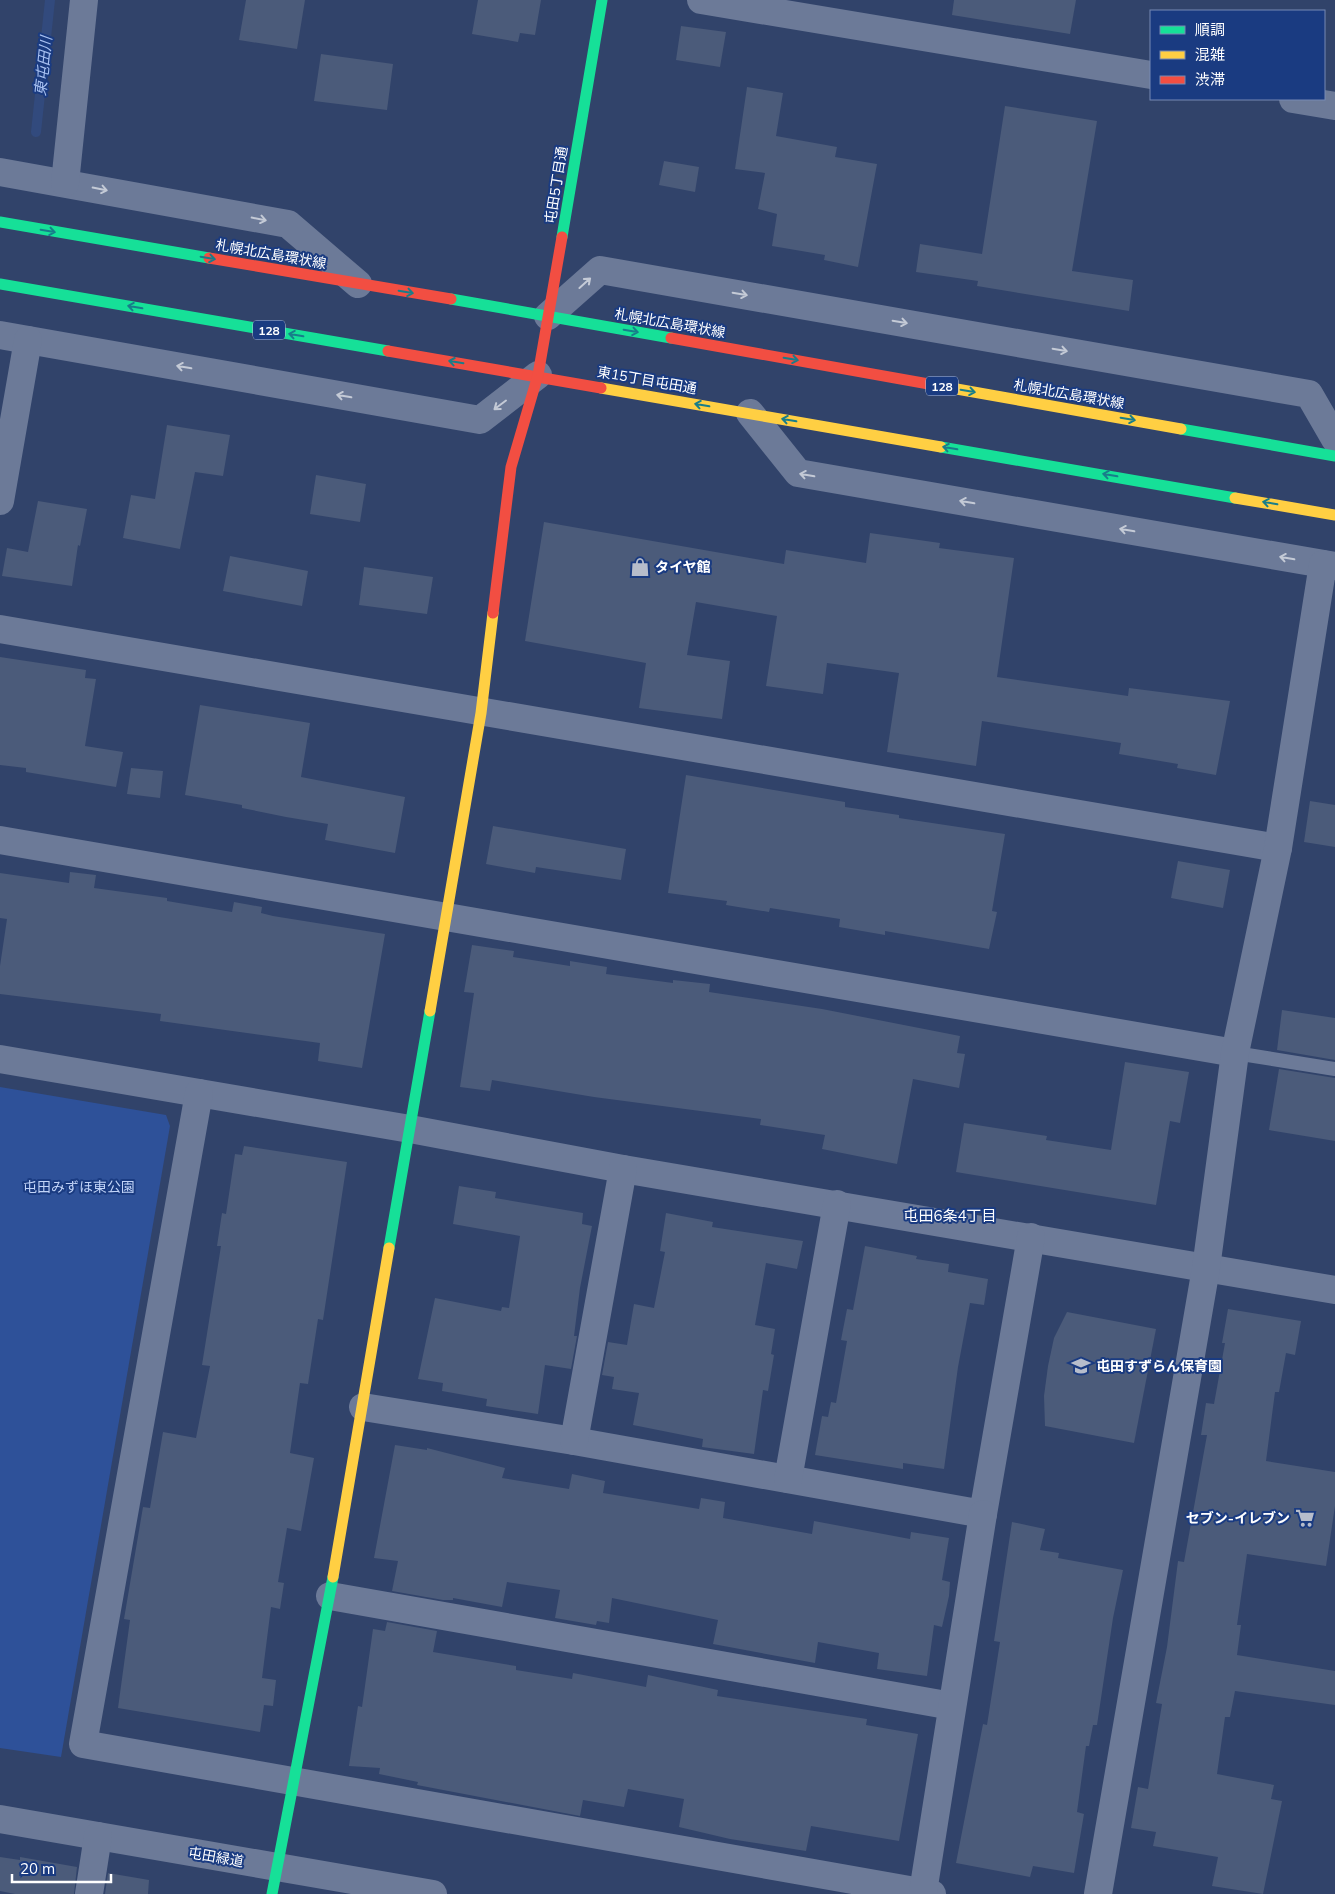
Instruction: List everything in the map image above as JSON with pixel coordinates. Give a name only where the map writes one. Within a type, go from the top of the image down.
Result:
[{"type":"main road","name":"屯田5丁目通","points":[[272,1894],[330,1596],[481,713],[511,467],[538,375],[602,0]]},
{"type":"main road","name":"札幌北広島環状線","points":[[0,222],[548,316],[1335,456]]},
{"type":"main road","name":"128","points":[[0,284],[538,375]]},
{"type":"main road","name":"東15丁目屯田通","points":[[538,375],[750,413]]},
{"type":"main road","name":"128","points":[[750,413],[1335,515]]},
{"type":"street","points":[[65,183],[84,0]]},
{"type":"street","points":[[701,0],[1150,75]]},
{"type":"street","points":[[1299,100],[1335,106]]},
{"type":"street","points":[[0,172],[288,224],[358,284]]},
{"type":"street","points":[[548,316],[600,270],[1309,394],[1335,439]]},
{"type":"street","points":[[0,335],[480,420],[538,375]]},
{"type":"street","points":[[0,501],[28,340]]},
{"type":"street","points":[[750,413],[798,473],[1329,565],[1278,848],[1235,1053],[1206,1268],[1098,1894]]},
{"type":"street","points":[[0,629],[481,713],[1278,848]]},
{"type":"street","points":[[0,840],[1235,1053]]},
{"type":"street","points":[[0,1059],[410,1129],[623,1169],[1335,1290]]},
{"type":"street","points":[[199,1093],[83,1744],[927,1893],[952,1706],[1030,1237]]},
{"type":"street","points":[[574,1441],[623,1169]]},
{"type":"street","points":[[788,1479],[837,1204]]},
{"type":"street","points":[[363,1407],[574,1441],[983,1514]]},
{"type":"street","points":[[330,1596],[952,1706]]},
{"type":"street","name":"屯田緑道","points":[[0,1819],[433,1894]]},
{"type":"street","points":[[89,1894],[98,1836]]},
{"type":"lane","points":[[1235,1053],[1335,1069]]},
{"type":"green space","name":"屯田みずほ東公園","points":[[0,1087],[166,1115],[170,1126],[61,1757],[0,1748]]},
{"type":"building","points":[[246,0],[305,0],[297,49],[239,40]]},
{"type":"building","points":[[478,0],[541,0],[535,35],[520,33],[518,42],[472,34]]},
{"type":"building","points":[[954,0],[1076,0],[1070,34],[952,15]]},
{"type":"building","points":[[681,26],[726,32],[720,67],[676,60]]},
{"type":"building","points":[[321,54],[393,64],[387,110],[314,101]]},
{"type":"building","points":[[747,87],[783,93],[776,136],[837,147],[835,157],[877,164],[858,267],[824,260],[825,255],[772,246],[777,214],[758,209],[765,173],[735,169]]},
{"type":"building","points":[[1005,106],[1097,121],[1072,271],[1133,280],[1129,311],[977,286],[978,281],[916,272],[920,244],[982,254]]},
{"type":"building","points":[[664,161],[699,167],[695,192],[659,185]]},
{"type":"building","points":[[167,425],[230,435],[223,476],[195,472],[180,549],[123,538],[131,495],[155,499]]},
{"type":"building","points":[[316,475],[366,484],[360,522],[310,514]]},
{"type":"building","points":[[38,501],[87,509],[80,546],[78,545],[72,586],[2,576],[7,548],[28,552]]},
{"type":"building","points":[[544,522],[784,564],[786,550],[866,563],[870,533],[940,543],[939,548],[1014,558],[997,677],[1128,696],[1129,688],[1230,701],[1216,775],[1177,768],[1178,764],[1119,754],[1121,743],[982,721],[976,766],[887,752],[899,673],[827,663],[823,694],[766,686],[777,616],[696,602],[687,655],[730,661],[722,719],[639,708],[646,663],[525,641]]},
{"type":"building","points":[[230,556],[308,571],[302,606],[223,591]]},
{"type":"building","points":[[364,567],[433,577],[427,614],[359,605]]},
{"type":"building","points":[[0,657],[86,670],[85,678],[96,679],[85,746],[123,752],[116,787],[26,772],[26,768],[0,765]]},
{"type":"building","points":[[200,705],[310,723],[301,777],[405,797],[395,853],[325,840],[328,824],[242,808],[242,805],[185,795]]},
{"type":"building","points":[[131,768],[163,771],[160,798],[127,794]]},
{"type":"building","points":[[686,775],[845,802],[845,807],[899,815],[899,818],[1005,834],[992,911],[997,912],[989,949],[885,931],[885,935],[839,927],[840,919],[770,908],[769,912],[726,905],[727,901],[668,893]]},
{"type":"building","points":[[1310,801],[1335,805],[1335,847],[1304,842]]},
{"type":"building","points":[[493,826],[626,849],[621,880],[536,867],[535,873],[486,864]]},
{"type":"building","points":[[1178,861],[1230,870],[1223,908],[1171,898]]},
{"type":"building","points":[[70,872],[96,875],[94,888],[167,898],[167,901],[232,912],[234,902],[262,907],[261,913],[273,916],[385,934],[362,1068],[318,1061],[320,1043],[160,1021],[161,1014],[0,994],[0,966],[7,919],[0,918],[0,873],[69,883]]},
{"type":"building","points":[[472,945],[514,951],[513,957],[570,966],[570,961],[607,967],[606,974],[673,983],[673,980],[710,984],[709,992],[822,1009],[960,1036],[957,1053],[965,1054],[959,1088],[913,1079],[897,1164],[822,1149],[825,1135],[760,1125],[761,1119],[594,1097],[492,1080],[490,1091],[460,1087],[474,993],[464,992]]},
{"type":"building","points":[[1282,1010],[1335,1018],[1335,1060],[1277,1050]]},
{"type":"building","points":[[1125,1062],[1189,1072],[1180,1123],[1170,1121],[1156,1205],[956,1172],[964,1123],[1047,1136],[1046,1140],[1111,1150]]},
{"type":"building","points":[[1279,1069],[1335,1078],[1335,1141],[1269,1130]]},
{"type":"building","points":[[244,1146],[347,1162],[323,1320],[318,1319],[308,1384],[300,1383],[290,1453],[314,1458],[301,1531],[287,1528],[278,1582],[284,1583],[280,1609],[271,1607],[262,1678],[276,1680],[273,1706],[264,1705],[260,1732],[118,1708],[130,1620],[124,1619],[143,1507],[150,1508],[163,1432],[196,1438],[210,1366],[202,1365],[221,1246],[217,1246],[222,1213],[226,1214],[235,1154],[242,1155]]},
{"type":"building","points":[[459,1186],[496,1192],[495,1198],[583,1213],[582,1224],[592,1226],[580,1288],[574,1336],[577,1336],[571,1369],[545,1365],[538,1414],[486,1406],[487,1399],[442,1391],[443,1383],[418,1379],[435,1298],[501,1311],[502,1307],[509,1308],[520,1236],[453,1224]]},
{"type":"building","points":[[666,1213],[713,1222],[712,1227],[803,1241],[797,1269],[766,1263],[755,1325],[775,1329],[771,1354],[774,1355],[768,1391],[763,1390],[754,1454],[702,1447],[703,1439],[633,1425],[639,1393],[612,1389],[614,1377],[602,1375],[608,1342],[627,1345],[634,1304],[654,1308],[665,1252],[660,1251]]},
{"type":"building","points":[[865,1246],[917,1256],[916,1259],[949,1264],[948,1272],[988,1279],[984,1305],[970,1303],[958,1367],[944,1469],[903,1463],[903,1469],[815,1455],[822,1416],[828,1417],[831,1402],[836,1403],[847,1341],[841,1340],[847,1309],[853,1310]]},
{"type":"building","points":[[1228,1309],[1301,1321],[1295,1355],[1286,1353],[1279,1392],[1275,1392],[1266,1461],[1335,1472],[1335,1506],[1326,1566],[1247,1554],[1237,1625],[1241,1625],[1237,1655],[1335,1671],[1335,1705],[1235,1691],[1230,1717],[1225,1717],[1217,1774],[1274,1785],[1271,1799],[1282,1801],[1263,1894],[1212,1886],[1218,1857],[1153,1846],[1156,1832],[1131,1828],[1138,1787],[1148,1789],[1162,1704],[1156,1703],[1167,1647],[1178,1561],[1184,1562],[1207,1435],[1201,1435],[1206,1403],[1214,1404],[1225,1343],[1222,1343]]},
{"type":"building","points":[[1067,1312],[1156,1329],[1134,1443],[1045,1426],[1044,1396],[1048,1366],[1054,1338]]},
{"type":"building","points":[[395,1445],[427,1450],[427,1448],[505,1468],[502,1478],[569,1489],[572,1474],[605,1481],[603,1493],[699,1509],[701,1498],[725,1502],[723,1518],[812,1534],[814,1521],[910,1539],[911,1532],[949,1538],[942,1580],[950,1582],[949,1596],[942,1627],[934,1625],[927,1676],[877,1669],[879,1653],[818,1642],[815,1663],[713,1644],[718,1620],[612,1598],[609,1623],[597,1621],[596,1625],[555,1618],[560,1590],[507,1582],[502,1607],[453,1598],[453,1600],[443,1600],[392,1591],[398,1561],[374,1558]]},
{"type":"building","points":[[1012,1522],[1045,1529],[1040,1550],[1059,1553],[1058,1558],[1123,1570],[1113,1618],[1097,1725],[1093,1725],[1089,1746],[1086,1746],[1077,1812],[1084,1814],[1074,1873],[1033,1866],[1030,1877],[956,1863],[983,1724],[987,1725],[1000,1642],[994,1641]]},
{"type":"building","points":[[387,1622],[437,1631],[433,1652],[516,1666],[516,1670],[572,1679],[573,1673],[646,1687],[648,1675],[718,1690],[717,1696],[867,1719],[866,1725],[918,1734],[899,1841],[811,1826],[806,1851],[730,1839],[679,1827],[684,1799],[628,1789],[624,1807],[583,1800],[580,1816],[417,1785],[418,1782],[379,1774],[380,1768],[349,1766],[358,1706],[362,1707],[373,1629],[385,1631]]},
{"type":"building","points":[[0,1857],[20,1860],[20,1857],[77,1867],[74,1894],[15,1894],[0,1891]]},
{"type":"building","points":[[108,1873],[149,1880],[148,1894],[105,1894]]},
{"type":"waterway","name":"東屯田川","points":[[36,132],[50,0]]},
{"type":"traffic: fast","points":[[562,237],[602,0]]},
{"type":"traffic: fast","points":[[0,222],[209,258]]},
{"type":"traffic: fast","points":[[0,284],[388,351]]},
{"type":"traffic: fast","points":[[451,299],[671,338]]},
{"type":"traffic: fast","points":[[1181,429],[1335,456]]},
{"type":"traffic: fast","points":[[941,447],[1235,498]]},
{"type":"traffic: fast","points":[[389,1248],[430,1011]]},
{"type":"traffic: fast","points":[[272,1894],[333,1577]]},
{"type":"traffic: slow","points":[[601,388],[941,447]]},
{"type":"traffic: slow","points":[[951,388],[1181,429]]},
{"type":"traffic: slow","points":[[1235,498],[1335,515]]},
{"type":"traffic: slow","points":[[430,1011],[481,713],[493,613]]},
{"type":"traffic: slow","points":[[333,1577],[389,1248]]},
{"type":"traffic: jam","points":[[493,613],[511,467],[538,375],[562,237]]},
{"type":"traffic: jam","points":[[209,258],[451,299]]},
{"type":"traffic: jam","points":[[671,338],[951,388]]},
{"type":"traffic: jam","points":[[388,351],[601,388]]},
{"type":"place","name":"タイヤ館","points":[[640,567]]},
{"type":"place","name":"屯田すずらん保育園","points":[[1081,1366]]},
{"type":"place","name":"セブン-イレブン","points":[[1305,1518]]},
{"type":"district","name":"屯田6条4丁目","points":[[950,1215]]}]
